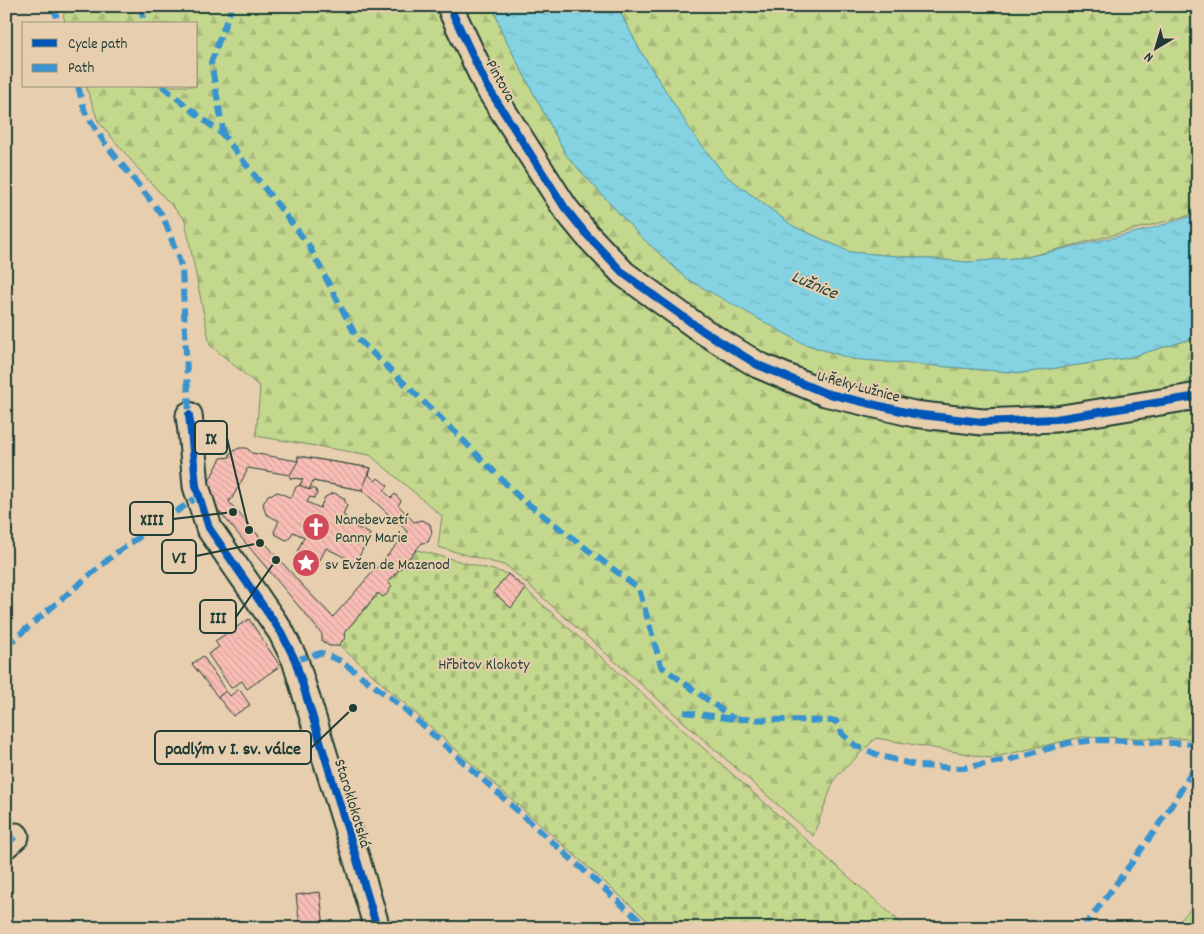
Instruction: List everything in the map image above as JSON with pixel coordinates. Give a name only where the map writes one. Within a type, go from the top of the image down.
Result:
[{"type":"street","name":"Pintova","points":[[450,6],[488,86],[536,164]]},
{"type":"street","name":"U Řeky Lužnice","points":[[536,164],[565,208],[587,235],[624,274],[703,331],[758,365],[825,394],[914,414],[982,422],[1056,419],[1198,396]]},
{"type":"street","name":"Staroklokotská","points":[[189,415],[196,486],[209,528],[282,632],[295,660],[377,928]]},
{"type":"green space","points":[[73,6],[493,6],[502,33],[566,155],[637,233],[802,343],[852,359],[1022,373],[1127,358],[1198,337],[1198,739],[1082,737],[990,758],[876,738],[835,778],[813,836],[507,566],[438,547],[442,516],[370,455],[256,436],[260,387],[210,345],[185,220],[98,121],[87,88],[198,88],[198,22],[65,22],[63,15]]},
{"type":"green space","points":[[617,6],[1198,6],[1198,213],[1027,257],[968,262],[850,252],[793,226],[725,175],[693,134],[641,52]]},
{"type":"green space","name":"Hřbitov Klokoty","points":[[417,550],[508,574],[907,928],[656,928],[339,645],[345,638],[344,633]]},
{"type":"green space","points":[[1198,900],[1198,928],[1174,928]]},
{"type":"water","name":"Lužnice","points":[[493,6],[617,6],[641,52],[693,134],[725,175],[793,226],[850,252],[968,262],[1027,257],[1146,230],[1198,214],[1198,337],[1127,358],[1022,373],[852,359],[802,343],[687,279],[637,233],[566,155],[502,33]]},
{"type":"building","points":[[239,448],[247,448],[252,453],[298,461],[298,456],[371,468],[369,475],[375,481],[378,478],[388,486],[384,491],[391,498],[395,494],[401,501],[398,505],[414,522],[422,520],[430,524],[432,533],[428,542],[422,543],[388,582],[392,586],[386,595],[383,597],[378,593],[344,633],[345,638],[338,646],[329,646],[322,641],[322,634],[218,510],[212,509],[209,481],[221,458],[230,457],[230,453]],"holes":[[[248,468],[290,475],[290,478],[303,479],[300,485],[309,490],[313,481],[362,490],[408,532],[333,617],[301,584],[229,502]]]},
{"type":"building","points":[[298,456],[371,468],[362,490],[313,481],[309,490],[300,485],[303,479],[290,478],[298,461]]},
{"type":"building","name":"Nanebevzetí Panny Marie","points":[[300,485],[309,490],[313,488],[316,490],[317,494],[314,498],[310,497],[307,502],[320,508],[325,497],[334,493],[344,498],[347,506],[343,514],[346,517],[344,521],[370,534],[356,563],[326,548],[320,560],[311,564],[301,559],[298,550],[304,537],[293,532],[289,539],[286,540],[275,534],[274,532],[279,521],[266,514],[263,504],[268,495],[278,492],[291,498],[296,487]]},
{"type":"building","points":[[508,574],[526,589],[511,608],[493,592]]},
{"type":"building","points":[[249,619],[280,666],[247,689],[242,681],[231,688],[208,654],[219,647],[215,641]]},
{"type":"building","points":[[203,656],[226,691],[218,697],[192,664]]},
{"type":"building","points":[[239,689],[250,705],[233,716],[218,697],[226,691],[230,696]]},
{"type":"building","points":[[320,892],[324,928],[294,928],[300,927],[296,895]]},
{"type":"marked path","points":[[53,6],[58,22]]},
{"type":"marked path","points":[[141,6],[144,22]]},
{"type":"marked path","points":[[224,136],[211,62],[232,6]]},
{"type":"marked path","points":[[79,88],[85,112],[104,142],[163,216],[182,268],[189,415]]},
{"type":"marked path","points":[[164,88],[224,136],[308,244],[357,338],[453,430],[519,497],[639,589],[661,666],[734,719]]},
{"type":"marked path","points":[[6,646],[116,553],[199,496]]},
{"type":"marked path","points":[[295,660],[321,653],[341,661],[400,705],[648,928]]},
{"type":"marked path","points":[[684,712],[734,719],[836,721],[843,735],[856,746],[881,756],[919,766],[963,768],[1012,759],[1068,743],[1099,740],[1198,744]]},
{"type":"marked path","points":[[1083,928],[1158,826],[1198,761]]},
{"type":"marked path","points":[[6,845],[16,836]]},
{"type":"cycle path","points":[[450,6],[487,86],[565,208],[587,235],[624,274],[703,331],[758,365],[825,393],[914,414],[982,422],[1056,419],[1198,396]]},
{"type":"cycle path","points":[[189,415],[196,486],[209,528],[281,632],[295,660],[377,928]]},
{"type":"place","name":"XIII","points":[[233,512]]},
{"type":"place","name":"Nanebevzetí Panny Marie","points":[[316,527]]},
{"type":"place","name":"IX","points":[[249,530]]},
{"type":"place","name":"VI","points":[[260,543]]},
{"type":"place","name":"III","points":[[276,560]]},
{"type":"place","name":"sv Evžen de Mazenod","points":[[306,563]]},
{"type":"place","name":"padlým v I. sv. válce","points":[[353,708]]}]
